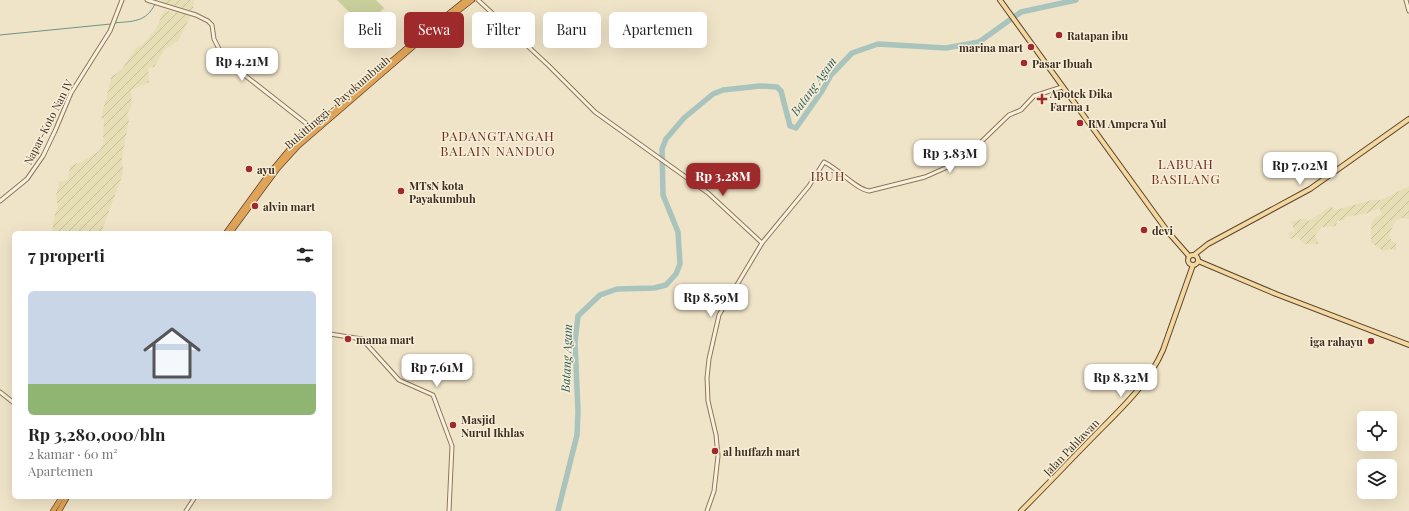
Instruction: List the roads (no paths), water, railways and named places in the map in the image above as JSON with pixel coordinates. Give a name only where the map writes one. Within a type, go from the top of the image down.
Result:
[{"type":"highway","name":"Bukittinggi - Payokumbuah","points":[[228,231],[264,184],[298,146],[466,0]]},
{"type":"highway","name":"Bukittinggi - Payokumbuah","points":[[231,231],[287,152],[312,128],[472,0]]},
{"type":"highway","points":[[59,511],[62,499]]},
{"type":"highway","points":[[53,511],[65,499]]},
{"type":"main road","points":[[1000,0],[1168,232],[1189,256],[1188,263],[1193,265],[1198,261]]},
{"type":"main road","points":[[1189,256],[1194,255],[1208,244],[1310,189],[1409,119]]},
{"type":"main road","points":[[1194,255],[1198,261],[1276,294],[1409,345]]},
{"type":"main road","name":"Jalan Pahlawan","points":[[1021,511],[1123,408],[1145,381],[1164,350],[1193,265]]},
{"type":"street","name":"Napar-Koto Nan IV","points":[[0,201],[27,179],[36,168],[55,131],[71,93],[92,62],[113,23],[122,0]]},
{"type":"street","points":[[147,0],[196,15],[212,25],[214,39],[224,59],[312,128]]},
{"type":"street","points":[[478,0],[548,65],[595,112],[708,193],[762,243]]},
{"type":"street","points":[[1406,0],[1409,11]]},
{"type":"street","points":[[707,511],[714,492],[718,456],[716,435],[707,395],[709,359],[719,315],[762,243],[808,186],[824,162],[835,168],[862,188],[869,191],[925,177],[957,162],[1009,115],[1021,110],[1034,96],[1062,87]]},
{"type":"street","points":[[332,334],[362,339],[400,380],[433,395],[452,446],[450,511]]},
{"type":"street","points":[[0,392],[12,401]]},
{"type":"street","points":[[186,511],[194,499]]},
{"type":"waterway","name":"Batang Agam","points":[[558,511],[577,435],[578,411],[575,342],[578,316],[600,295],[617,289],[654,288],[666,285],[676,274],[680,264],[678,232],[663,195],[662,149],[666,139],[684,118],[713,94],[723,90],[760,86],[777,87],[781,91],[790,126],[796,128],[822,91],[831,75],[852,53],[878,44],[946,48],[979,42],[1021,12],[1076,0]]},
{"type":"waterway","points":[[114,23],[133,21],[143,18],[155,4]]},
{"type":"waterway","points":[[0,35],[111,24]]},
{"type":"place","name":"Ratapan ibu","points":[[1059,35]]},
{"type":"place","name":"marina mart","points":[[1031,47]]},
{"type":"place","name":"Pasar Ibuah","points":[[1024,63]]},
{"type":"place","name":"Apotek Dika Farma 1","points":[[1042,99]]},
{"type":"place","name":"RM Ampera Yul","points":[[1080,123]]},
{"type":"place","name":"ayu","points":[[249,169]]},
{"type":"place","name":"MTsN kota Payakumbuh","points":[[401,191]]},
{"type":"place","name":"alvin mart","points":[[255,206]]},
{"type":"place","name":"devi","points":[[1144,230]]},
{"type":"place","name":"mama mart","points":[[348,339]]},
{"type":"place","name":"iga rahayu","points":[[1371,341]]},
{"type":"place","name":"Masjid Nurul Ikhlas","points":[[453,425]]},
{"type":"place","name":"al huffazh mart","points":[[715,451]]},
{"type":"district","name":"PADANGTANGAH BALAIN NANDUO","points":[[498,142]]},
{"type":"district","name":"LABUAH BASILANG","points":[[1186,170]]},
{"type":"district","name":"IBUH","points":[[828,175]]}]
